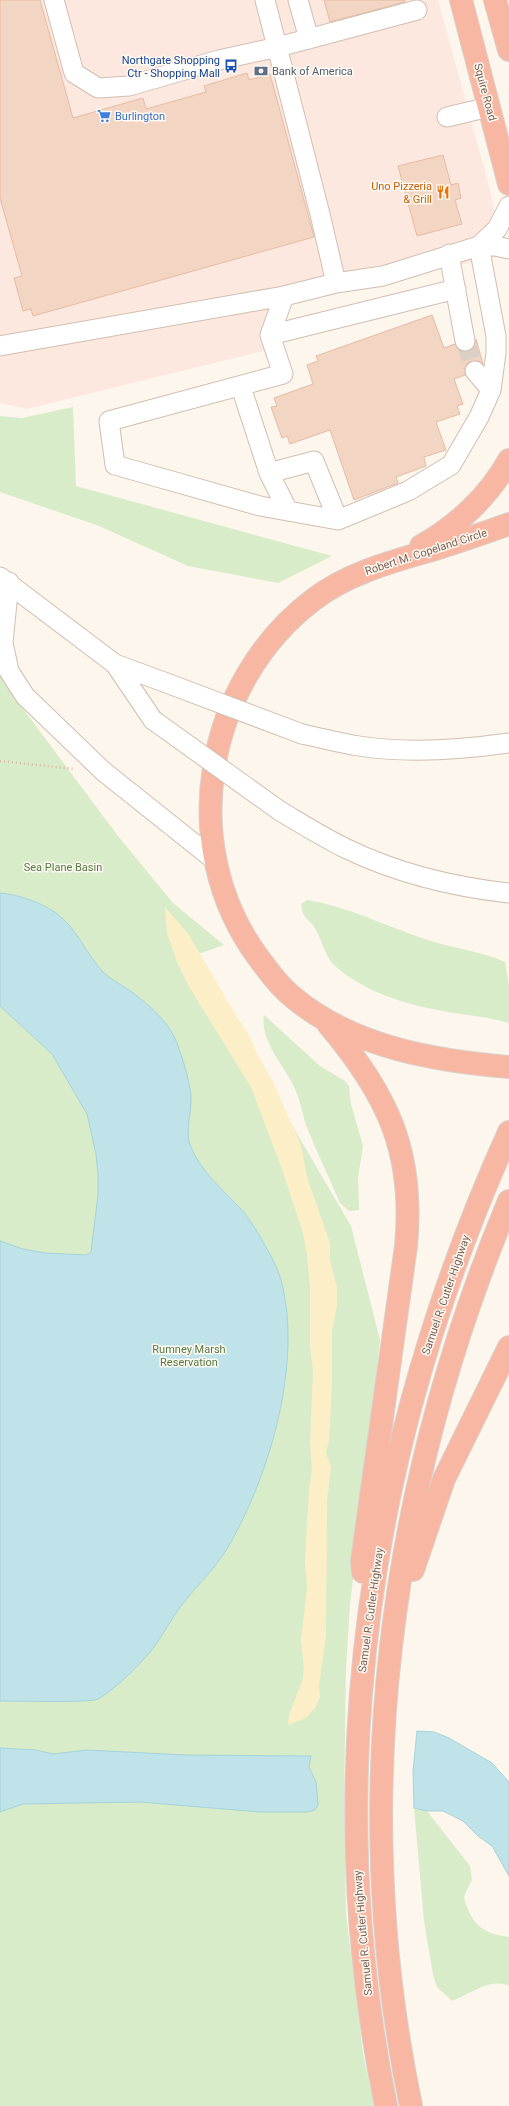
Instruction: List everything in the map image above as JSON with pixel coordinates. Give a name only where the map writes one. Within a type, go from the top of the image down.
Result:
[{"type":"highway","name":"Squire Road","points":[[461,0],[509,184]]},
{"type":"highway","points":[[495,0],[507,37]]},
{"type":"highway","points":[[382,565],[417,549],[452,525],[487,492],[509,460]]},
{"type":"highway","name":"Robert M. Copeland Circle","points":[[509,524],[382,565],[341,582],[312,600],[276,634],[246,676],[225,719],[215,758],[210,800],[210,820],[216,862],[229,906],[250,947],[285,990],[322,1017],[362,1036],[399,1049],[460,1062],[509,1067]]},
{"type":"highway","points":[[322,1017],[353,1054],[381,1098],[399,1142],[407,1186],[408,1216],[406,1246],[362,1561],[368,1616]]},
{"type":"highway","name":"Samuel R. Cutler Highway","points":[[386,2106],[374,2044],[364,1964],[359,1905],[356,1820],[358,1729],[360,1690],[368,1616],[386,1513],[420,1375],[467,1234],[508,1133]]},
{"type":"highway","name":"Samuel R. Cutler Highway","points":[[411,2106],[396,2029],[385,1938],[380,1820],[382,1730],[394,1618],[408,1530],[436,1416],[470,1303],[509,1201]]},
{"type":"highway","points":[[394,1618],[415,1564],[444,1479],[509,1347]]},
{"type":"lane","points":[[54,0],[74,74],[98,88],[129,86],[219,60],[278,47],[417,10]]},
{"type":"lane","points":[[264,0],[278,47],[336,283]]},
{"type":"lane","points":[[298,0],[309,39]]},
{"type":"lane","points":[[447,116],[489,107]]},
{"type":"lane","points":[[479,246],[496,229],[509,206]]},
{"type":"lane","points":[[284,296],[270,335],[283,374],[241,387],[109,421],[115,465],[260,506],[338,520],[408,491],[451,465],[479,417],[491,390],[496,353],[496,336],[479,246]]},
{"type":"lane","points":[[0,346],[284,296],[336,283],[383,276],[479,246],[495,246],[509,249]]},
{"type":"lane","points":[[450,254],[465,341]]},
{"type":"lane","points":[[270,335],[456,289]]},
{"type":"lane","points":[[475,371],[491,390]]},
{"type":"lane","points":[[241,387],[269,473],[288,511]]},
{"type":"lane","points":[[269,473],[314,461],[338,520]]},
{"type":"lane","points":[[4,579],[3,643],[9,671],[25,696],[103,771],[216,862]]},
{"type":"lane","points":[[4,579],[115,664],[302,734],[360,746],[412,750],[465,749],[509,743]]},
{"type":"lane","points":[[115,664],[153,720],[280,811],[347,849],[406,872],[467,888],[509,894]]},
{"type":"path","points":[[0,761],[103,771]]},
{"type":"shaded area","points":[[0,0],[438,0],[490,190],[503,256],[268,305],[279,347],[27,409],[0,403]]},
{"type":"green space","points":[[73,407],[76,486],[332,556],[278,583],[188,566],[99,526],[0,492],[0,416],[22,418]]},
{"type":"green space","name":"Rumney Marsh Reservation","points":[[0,675],[21,706],[118,836],[173,903],[224,945],[193,956],[351,1226],[380,1340],[350,1605],[346,1669],[344,1803],[346,1914],[363,2053],[374,2106],[0,2106]]},
{"type":"green space","points":[[307,900],[339,908],[440,944],[487,955],[505,962],[509,985],[509,1023],[410,1004],[382,994],[356,982],[334,965],[328,957],[316,930],[303,913],[301,904]]},
{"type":"green space","points":[[264,1015],[320,1066],[345,1081],[349,1086],[351,1104],[363,1146],[358,1178],[359,1210],[349,1211],[340,1203],[306,1125],[296,1092],[269,1044],[264,1025]]},
{"type":"green space","points":[[414,1808],[427,1811],[470,1866],[472,1879],[464,1897],[470,1914],[474,1920],[485,1930],[509,1937],[509,1986],[502,1984],[487,1985],[452,2001],[437,1987],[433,1975],[424,1921]]},
{"type":"sand","points":[[165,907],[189,935],[235,1014],[249,1035],[272,1080],[301,1145],[307,1177],[330,1243],[330,1260],[337,1288],[337,1306],[332,1330],[332,1386],[329,1440],[326,1453],[331,1467],[327,1501],[326,1636],[319,1686],[320,1697],[315,1708],[306,1718],[288,1725],[289,1715],[303,1679],[304,1668],[301,1640],[307,1588],[305,1562],[309,1489],[312,1470],[310,1441],[313,1372],[310,1346],[310,1288],[307,1255],[303,1233],[283,1172],[251,1087],[188,985],[177,962],[167,933]]},
{"type":"water","points":[[0,893],[15,895],[30,900],[56,913],[70,926],[103,972],[149,1005],[168,1027],[177,1043],[186,1069],[190,1089],[191,1102],[188,1134],[190,1145],[194,1154],[212,1179],[246,1215],[264,1243],[281,1280],[287,1312],[288,1346],[285,1382],[278,1417],[269,1452],[257,1486],[243,1518],[223,1555],[181,1606],[152,1650],[130,1674],[98,1699],[92,1700],[0,1701],[0,1241],[23,1249],[45,1253],[86,1255],[91,1252],[98,1195],[98,1175],[96,1154],[87,1114],[52,1054],[0,1006]]},
{"type":"water","points":[[417,1731],[434,1732],[449,1738],[492,1763],[509,1782],[509,1876],[492,1846],[478,1836],[463,1821],[443,1811],[427,1811],[414,1808],[413,1771]]},
{"type":"water","points":[[0,1748],[36,1750],[53,1754],[86,1750],[186,1755],[311,1756],[309,1767],[316,1782],[318,1805],[315,1810],[307,1812],[260,1812],[140,1802],[23,1804],[0,1812]]},
{"type":"building","points":[[0,0],[40,0],[73,118],[143,98],[146,109],[206,92],[204,86],[247,73],[249,80],[270,74],[314,237],[33,316],[31,309],[23,311],[14,278],[22,276],[0,198]]},
{"type":"building","points":[[324,0],[405,0],[405,2],[330,22]]},
{"type":"building","points":[[443,155],[451,185],[458,183],[461,198],[455,200],[462,224],[417,236],[398,166]]},
{"type":"building","points":[[432,315],[444,348],[455,344],[461,351],[467,352],[475,345],[476,339],[483,364],[478,361],[468,362],[465,368],[465,375],[454,379],[463,404],[457,406],[460,414],[436,422],[446,450],[424,457],[426,466],[396,477],[398,483],[354,500],[330,430],[290,444],[287,436],[282,438],[271,407],[277,406],[274,398],[313,384],[307,365],[318,361],[316,356]]},
{"type":"tunnel","points":[[465,341],[475,371]]},
{"type":"place","name":"Northgate Shopping Ctr - Shopping Mall","points":[[231,66]]},
{"type":"place","name":"Bank of America","points":[[261,71]]},
{"type":"place","name":"Burlington","points":[[104,116]]},
{"type":"place","name":"Uno Pizzeria & Grill","points":[[443,192]]},
{"type":"park label","name":"Sea Plane Basin","points":[[63,867]]}]
